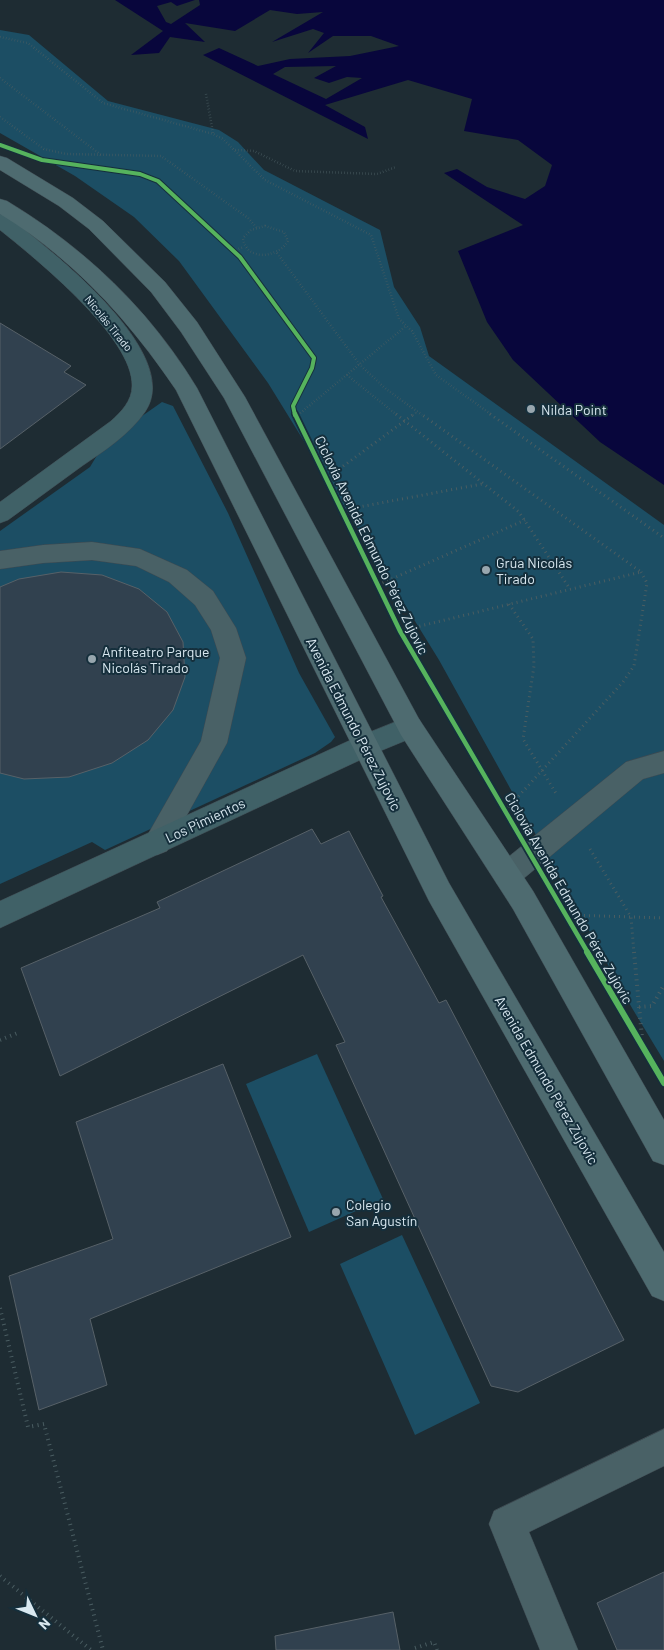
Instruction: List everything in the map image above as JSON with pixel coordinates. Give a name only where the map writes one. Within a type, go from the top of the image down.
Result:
[{"type":"highway","points":[[0,162],[66,202],[96,225],[158,287],[189,327],[234,397],[410,727],[523,900],[664,1150]]},
{"type":"highway","name":"Avenida Edmundo Pérez Zujovic","points":[[0,205],[32,224],[59,244],[114,294],[140,324],[186,388],[364,746],[439,892],[664,1284]]},
{"type":"main road","name":"Nicolás Tirado","points":[[0,220],[51,261],[79,287],[125,341],[136,358],[145,385],[138,406],[117,428],[0,514]]},
{"type":"main road","name":"Los Pimientos","points":[[0,915],[364,746],[410,727]]},
{"type":"lane","points":[[0,560],[43,554],[92,551],[140,558],[178,576],[204,598],[223,628],[233,658],[214,743],[157,843]]},
{"type":"lane","points":[[507,875],[635,770],[664,762]]},
{"type":"lane","points":[[559,1650],[507,1524],[664,1447]]},
{"type":"path","points":[[0,37],[28,43],[103,103],[213,134],[235,150],[265,180],[371,235],[398,319],[412,331],[436,375],[664,538]]},
{"type":"path","points":[[0,78],[101,155]]},
{"type":"path","points":[[206,94],[213,134]]},
{"type":"path","points":[[0,117],[44,149],[66,154],[161,156],[248,218],[257,228]]},
{"type":"path","points":[[235,150],[254,151],[295,171],[377,174],[396,167]]},
{"type":"path","points":[[272,227],[284,232],[287,236],[286,246],[277,253],[270,255],[254,254],[244,247],[243,238],[251,230],[257,228],[272,227]]},
{"type":"path","points":[[226,244],[240,257]]},
{"type":"path","points":[[233,251],[244,247]]},
{"type":"path","points":[[277,253],[360,365],[386,389],[641,572],[647,583],[634,666],[623,682],[505,811]]},
{"type":"path","points":[[295,414],[360,365],[406,326]]},
{"type":"path","points":[[347,375],[519,512],[570,589]]},
{"type":"path","points":[[327,478],[417,412]]},
{"type":"path","points":[[343,510],[483,484]]},
{"type":"path","points":[[378,585],[525,520]]},
{"type":"path","points":[[400,631],[641,572]]},
{"type":"path","points":[[509,604],[533,639],[534,666],[523,739],[631,917],[642,1046]]},
{"type":"path","points":[[566,915],[664,918]]},
{"type":"path","points":[[639,1007],[652,1006],[664,986]]},
{"type":"path","points":[[633,1030],[642,1046]]},
{"type":"path","points":[[0,1040],[20,1032]]},
{"type":"path","points":[[0,1308],[28,1427],[44,1424],[103,1650]]},
{"type":"path","points":[[0,1576],[92,1650]]},
{"type":"path","points":[[415,1648],[434,1642],[437,1650]]},
{"type":"shaded area","points":[[115,0],[195,0],[177,6],[171,2],[157,6],[166,22],[171,24],[200,5],[199,0],[664,0],[664,485],[600,442],[513,360],[487,322],[458,251],[523,225],[444,173],[457,169],[487,187],[525,199],[545,186],[552,165],[518,140],[464,131],[472,99],[408,80],[325,105],[365,127],[368,139],[203,55],[219,48],[258,66],[290,59],[350,56],[399,46],[371,36],[333,36],[308,53],[324,33],[313,29],[272,42],[323,12],[297,14],[270,10],[235,31],[185,23],[205,42],[170,37],[159,53],[131,55],[163,31]],"holes":[[[336,66],[314,78],[329,83],[347,77],[362,78],[326,99],[273,74],[285,67]]]},
{"type":"shaded area","points":[[0,30],[29,35],[108,101],[219,130],[238,142],[264,170],[380,230],[394,287],[420,327],[429,356],[664,525],[664,1061],[632,1008],[439,660],[268,383],[179,261],[134,217],[75,176],[0,133]]},
{"type":"shaded area","points":[[162,402],[173,406],[228,513],[299,673],[335,737],[315,753],[105,850],[92,842],[0,884],[0,531],[90,467],[105,442]]},
{"type":"shaded area","points":[[317,1054],[383,1199],[309,1232],[246,1084]]},
{"type":"shaded area","points":[[402,1235],[480,1403],[415,1435],[340,1264]]},
{"type":"building","points":[[0,323],[71,366],[64,372],[86,385],[0,449]]},
{"type":"building","name":"Anfiteatro Parque Nicolás Tirado","points":[[61,572],[102,575],[139,589],[167,612],[183,642],[185,677],[173,710],[148,740],[112,763],[69,777],[24,779],[0,773],[0,587],[19,579]]},
{"type":"building","points":[[312,829],[321,844],[349,831],[383,896],[381,897],[439,1003],[446,1000],[624,1340],[518,1392],[491,1386],[336,1045],[345,1042],[303,955],[60,1076],[21,968],[160,908],[157,902]]},
{"type":"building","points":[[223,1064],[291,1237],[90,1319],[107,1385],[39,1410],[9,1276],[113,1239],[76,1122]]},
{"type":"building","points":[[664,1572],[664,1650],[617,1650],[597,1603]]},
{"type":"building","points":[[393,1612],[400,1650],[276,1650],[275,1636]]},
{"type":"cycle path","name":"Ciclovía Avenida Edmundo Pérez Zujovic","points":[[0,145],[12,151],[42,160],[140,174],[158,181],[240,257],[314,358],[312,368],[293,406],[296,417],[347,518],[400,631],[664,1083]]},
{"type":"place","name":"Nilda Point","points":[[531,409]]},
{"type":"place","name":"Grúa Nicolás Tirado","points":[[486,570]]},
{"type":"place","name":"Anfiteatro Parque Nicolás Tirado","points":[[92,659]]},
{"type":"place","name":"Colegio San Agustín","points":[[336,1212]]}]
